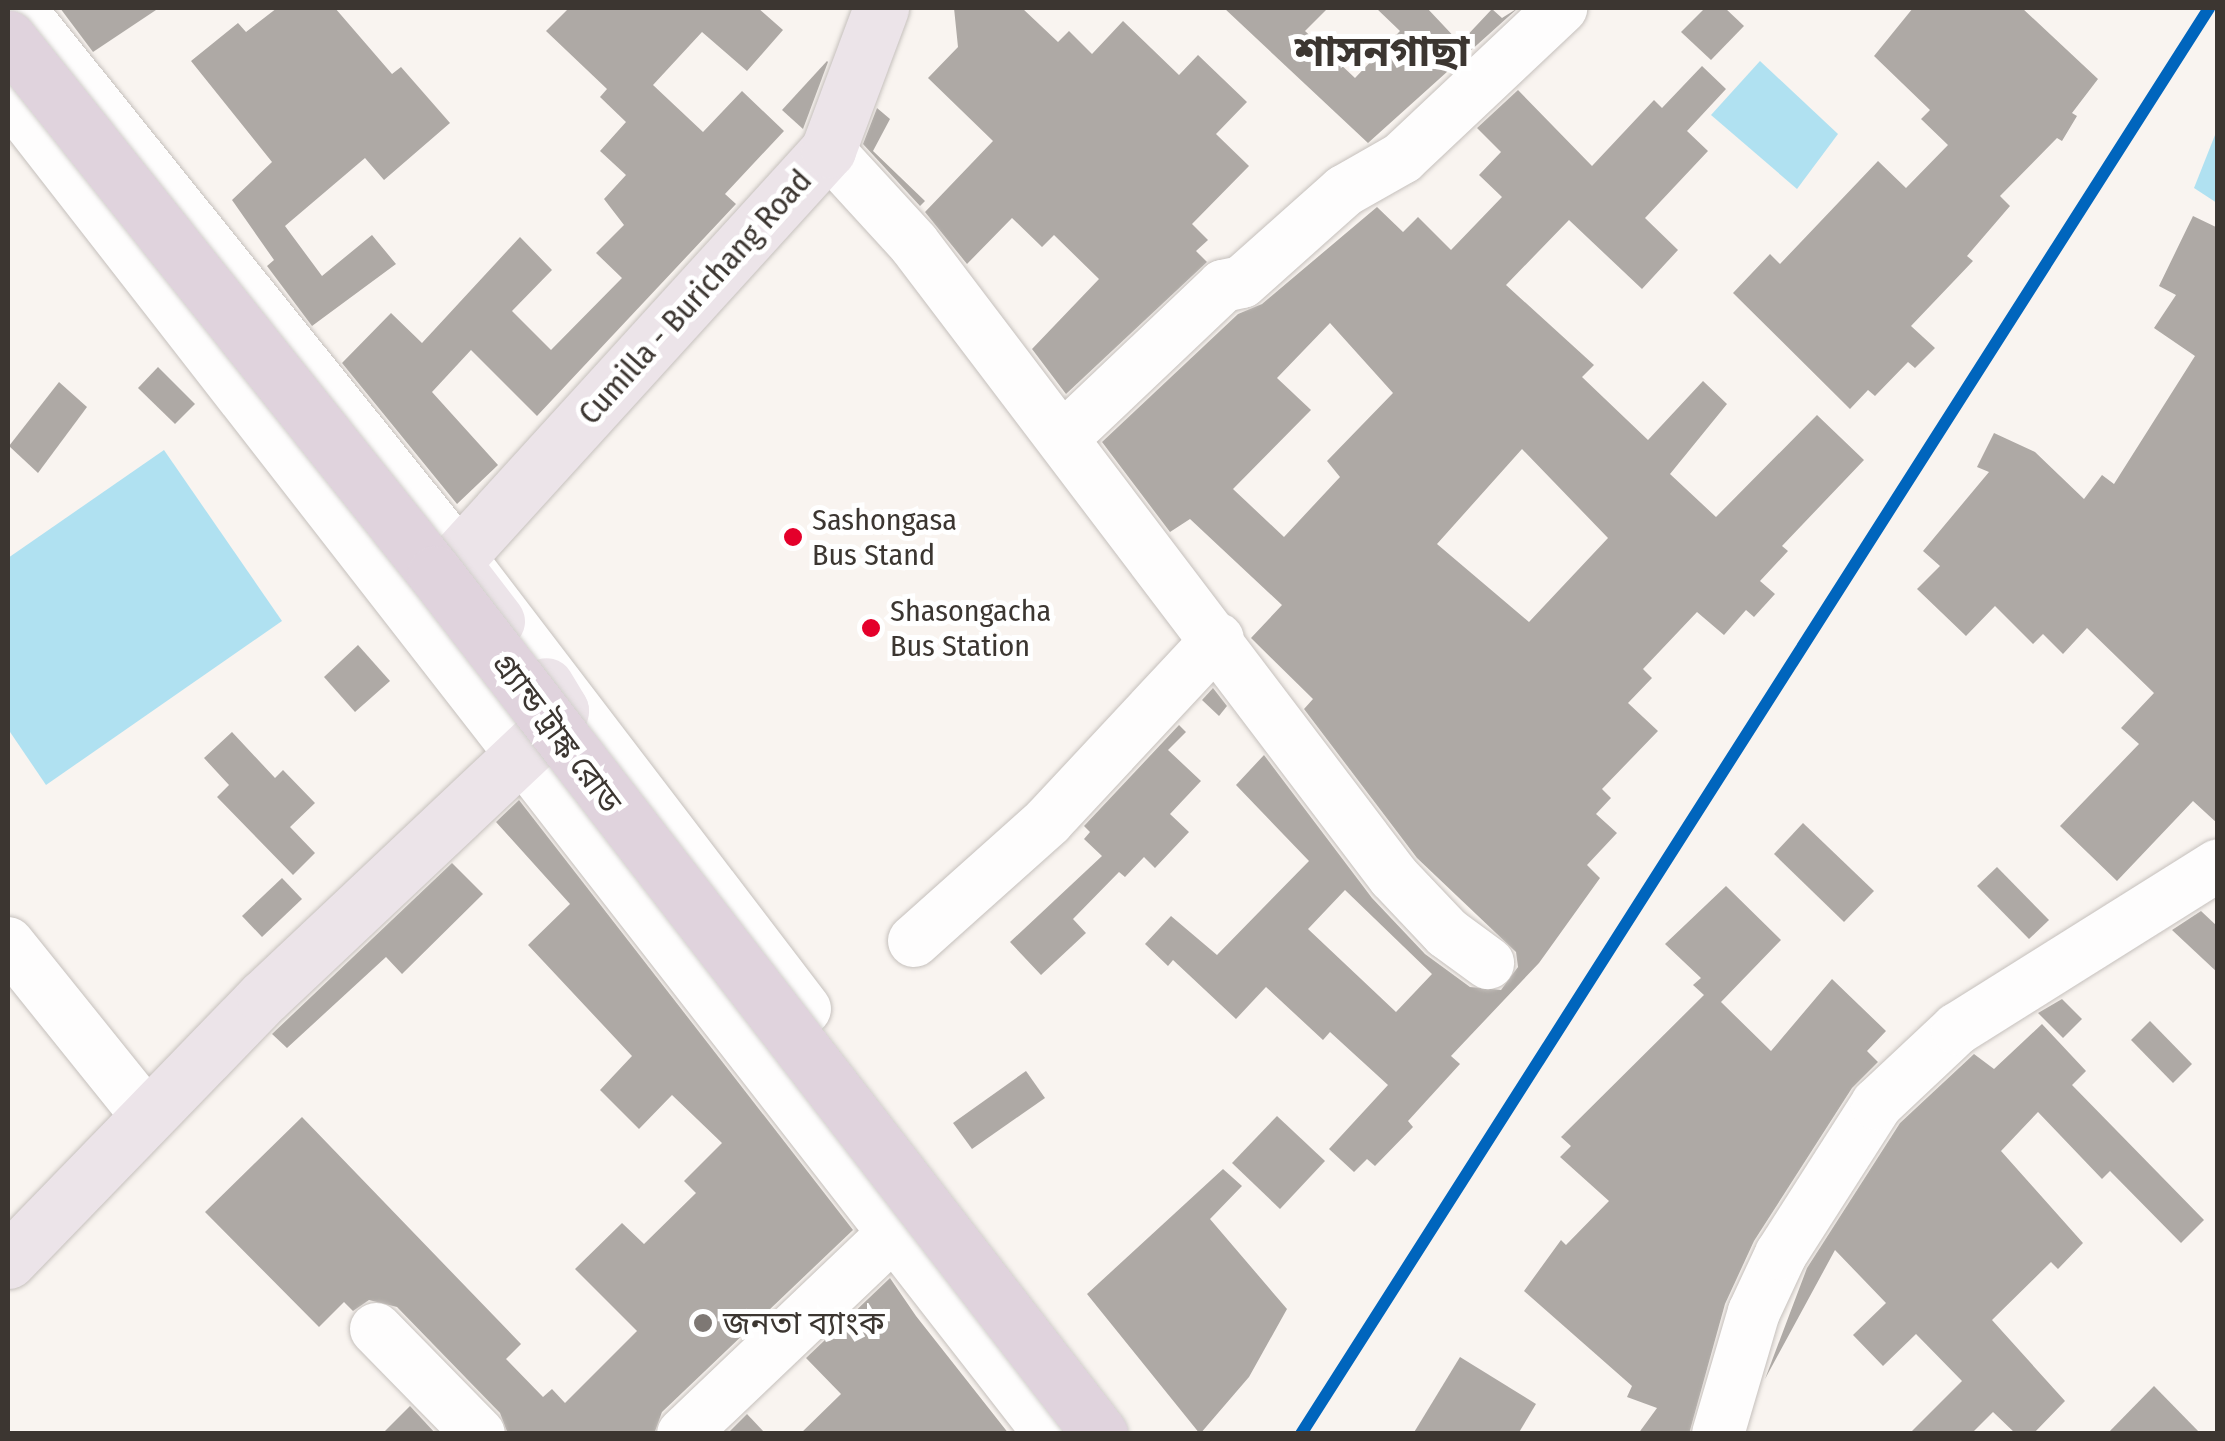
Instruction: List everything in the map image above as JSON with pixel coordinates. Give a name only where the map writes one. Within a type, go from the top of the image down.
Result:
[{"type":"highway","name":"গ্র্যান্ড ট্রাঙ্ক রোড","points":[[8,38],[458,602],[1100,1434]]},
{"type":"main road","name":"Cumilla - Burichang Road","points":[[459,556],[828,150],[881,8]]},
{"type":"main road","points":[[8,1260],[264,997],[524,754],[561,710],[458,570],[459,556]]},
{"type":"street","points":[[19,8],[459,556],[1122,1434]]},
{"type":"street","points":[[1063,438],[1222,286],[1242,282],[1344,191],[1402,158],[1561,8]]},
{"type":"street","points":[[8,95],[1050,1434]]},
{"type":"street","points":[[828,150],[914,244],[1218,638],[1394,877],[1447,933],[1488,964]]},
{"type":"street","points":[[914,942],[1048,821],[1218,638]]},
{"type":"street","points":[[1718,1434],[1754,1312],[1780,1254],[1877,1104],[1958,1029],[2218,866]]},
{"type":"street","points":[[8,944],[146,1116]]},
{"type":"street","points":[[683,1434],[892,1235]]},
{"type":"street","points":[[376,1329],[478,1434]]},
{"type":"water","points":[[1760,61],[1838,134],[1797,189],[1711,115]]},
{"type":"water","points":[[2217,130],[2217,203],[2194,188]]},
{"type":"water","points":[[164,450],[282,621],[46,785],[8,729],[8,558]]},
{"type":"building","points":[[60,8],[159,8],[93,52]]},
{"type":"building","points":[[277,8],[335,8],[392,74],[401,67],[450,123],[384,180],[365,158],[285,226],[322,276],[372,235],[396,264],[312,326],[267,266],[274,260],[232,200],[272,162],[191,61],[238,23],[246,32]]},
{"type":"building","points":[[569,8],[758,8],[783,30],[747,71],[702,32],[653,85],[703,132],[742,91],[784,131],[725,194],[736,204],[537,416],[471,350],[432,392],[498,465],[457,504],[342,363],[391,313],[422,343],[520,237],[552,270],[512,311],[551,350],[622,278],[596,253],[624,225],[604,199],[626,175],[600,151],[626,122],[600,97],[607,89],[546,31]]},
{"type":"building","points":[[954,8],[1022,8],[1058,42],[1069,31],[1092,54],[1123,21],[1179,75],[1198,55],[1247,102],[1216,134],[1249,166],[1192,224],[1208,240],[1196,251],[1207,262],[1066,394],[1032,349],[1099,279],[1054,235],[1042,247],[1012,218],[967,264],[925,212],[993,141],[928,78],[958,47]]},
{"type":"building","points":[[1224,8],[1328,8],[1305,31],[1355,78],[1400,31],[1376,8],[1427,8],[1460,43],[1492,9],[1502,18],[1518,8],[1368,143]]},
{"type":"building","points":[[1705,8],[1725,8],[1744,26],[1711,60],[1681,32]]},
{"type":"building","points":[[1913,8],[2022,8],[2098,79],[2072,113],[2077,116],[2062,141],[2057,138],[2000,196],[2010,206],[1967,256],[1973,261],[1911,326],[1935,348],[1915,368],[1908,362],[1875,396],[1868,390],[1850,409],[1733,293],[1770,254],[1780,264],[1878,161],[1906,188],[1948,145],[1921,119],[1930,110],[1874,56]]},
{"type":"building","points":[[828,62],[803,129],[782,110]]},
{"type":"building","points":[[1702,66],[1726,89],[1687,131],[1708,151],[1645,218],[1678,250],[1642,289],[1569,220],[1506,285],[1594,365],[1582,377],[1648,440],[1703,381],[1727,404],[1670,474],[1716,517],[1817,415],[1864,460],[1782,546],[1788,551],[1760,581],[1775,594],[1754,617],[1746,610],[1724,635],[1697,612],[1643,669],[1652,678],[1628,703],[1658,731],[1602,789],[1611,798],[1596,814],[1617,833],[1587,865],[1600,878],[1539,963],[1451,1056],[1460,1064],[1408,1121],[1413,1127],[1375,1166],[1367,1159],[1354,1172],[1329,1149],[1388,1085],[1330,1032],[1323,1040],[1266,987],[1236,1019],[1173,960],[1168,966],[1145,944],[1171,916],[1217,955],[1309,861],[1236,785],[1264,755],[1372,898],[1425,954],[1470,987],[1501,990],[1518,967],[1516,952],[1417,858],[1304,709],[1313,699],[1251,638],[1282,605],[1190,519],[1170,532],[1102,442],[1238,314],[1262,304],[1377,207],[1403,232],[1418,217],[1451,250],[1502,197],[1479,175],[1501,152],[1477,128],[1518,90],[1592,166],[1654,100],[1662,108]],"holes":[[[1330,323],[1393,393],[1327,461],[1340,477],[1284,537],[1233,489],[1311,410],[1277,378]],[[1522,449],[1608,538],[1529,622],[1437,544]],[[1345,890],[1432,974],[1396,1012],[1308,929]]]},
{"type":"building","points":[[877,108],[890,119],[873,151],[925,201],[920,206],[863,144]]},
{"type":"building","points":[[2193,216],[2218,228],[2218,824],[2193,801],[2117,881],[2060,826],[2139,744],[2121,728],[2154,693],[2087,628],[2063,654],[2043,634],[2033,644],[1995,606],[1966,636],[1917,589],[1940,566],[1923,551],[1989,472],[1977,467],[1994,433],[2035,452],[2084,499],[2102,475],[2114,484],[2195,356],[2154,328],[2176,295],[2159,286]]},
{"type":"building","points":[[158,367],[195,404],[175,424],[138,388]]},
{"type":"building","points":[[59,382],[87,407],[38,473],[9,446]]},
{"type":"building","points":[[358,645],[390,681],[355,712],[324,677]]},
{"type":"building","points":[[1213,688],[1227,706],[1219,716],[1202,700]]},
{"type":"building","points":[[1179,725],[1186,732],[1168,750],[1201,781],[1170,814],[1189,832],[1155,868],[1144,857],[1125,877],[1119,872],[1073,919],[1086,933],[1041,975],[1010,942],[1102,856],[1084,839],[1090,832],[1084,826]]},
{"type":"building","points":[[232,732],[275,778],[283,770],[315,803],[290,827],[315,853],[293,875],[217,797],[229,785],[204,758]]},
{"type":"building","points":[[519,800],[853,1230],[662,1412],[654,1434],[508,1434],[500,1413],[397,1307],[369,1300],[353,1311],[344,1302],[319,1327],[205,1212],[302,1117],[521,1344],[506,1359],[543,1397],[552,1389],[565,1403],[637,1331],[575,1269],[622,1223],[644,1244],[696,1193],[684,1181],[722,1143],[672,1095],[639,1129],[600,1090],[632,1056],[528,945],[570,904],[496,822]]},
{"type":"building","points":[[1803,823],[1874,891],[1844,922],[1774,854]]},
{"type":"building","points":[[452,863],[483,894],[402,974],[386,957],[287,1048],[272,1034]]},
{"type":"building","points":[[1997,867],[2049,920],[2029,939],[1977,886]]},
{"type":"building","points":[[282,878],[302,899],[262,937],[242,916]]},
{"type":"building","points":[[1726,886],[1781,940],[1721,1002],[1771,1051],[1832,979],[1886,1031],[1867,1051],[1878,1062],[1852,1088],[1754,1241],[1725,1304],[1689,1434],[1638,1434],[1657,1408],[1627,1397],[1632,1386],[1524,1291],[1561,1240],[1566,1245],[1609,1201],[1560,1157],[1571,1146],[1561,1137],[1704,995],[1693,985],[1701,978],[1665,944]]},
{"type":"building","points":[[2201,911],[2218,927],[2218,973],[2172,930]]},
{"type":"building","points":[[2062,999],[2082,1019],[2063,1038],[2038,1013]]},
{"type":"building","points":[[2150,1021],[2192,1064],[2173,1083],[2131,1040]]},
{"type":"building","points":[[2042,1024],[2086,1071],[2072,1085],[2204,1220],[2181,1243],[2110,1171],[2102,1179],[2038,1112],[2001,1151],[2083,1243],[2058,1269],[2051,1262],[1992,1320],[2065,1401],[2033,1434],[2016,1434],[1993,1412],[1971,1434],[1909,1434],[1962,1381],[1916,1334],[1883,1366],[1853,1335],[1886,1303],[1835,1250],[1765,1379],[1807,1268],[1900,1123],[1974,1054],[1994,1069]]},
{"type":"building","points":[[1026,1071],[1045,1098],[972,1149],[953,1123]]},
{"type":"building","points":[[1277,1116],[1325,1161],[1280,1209],[1232,1163]]},
{"type":"building","points":[[1223,1169],[1242,1186],[1210,1219],[1287,1309],[1249,1377],[1200,1434],[1087,1294]]},
{"type":"building","points":[[890,1278],[1009,1434],[800,1434],[841,1394],[806,1358]]},
{"type":"building","points":[[1460,1357],[1536,1404],[1518,1434],[1413,1434]]},
{"type":"building","points":[[2154,1386],[2201,1434],[2107,1434]]},
{"type":"building","points":[[410,1406],[436,1434],[382,1434]]},
{"type":"building","points":[[747,1414],[766,1434],[727,1434]]},
{"type":"transit line","points":[[1301,1434],[2209,8]]},
{"type":"place","name":"Sashongasa Bus Stand","points":[[793,537]]},
{"type":"place","name":"Shasongacha Bus Station","points":[[871,628]]},
{"type":"place","name":"জনতা ব্যাংক","points":[[703,1323]]},
{"type":"district","name":"শাসনগাছা","points":[[1382,52]]}]
